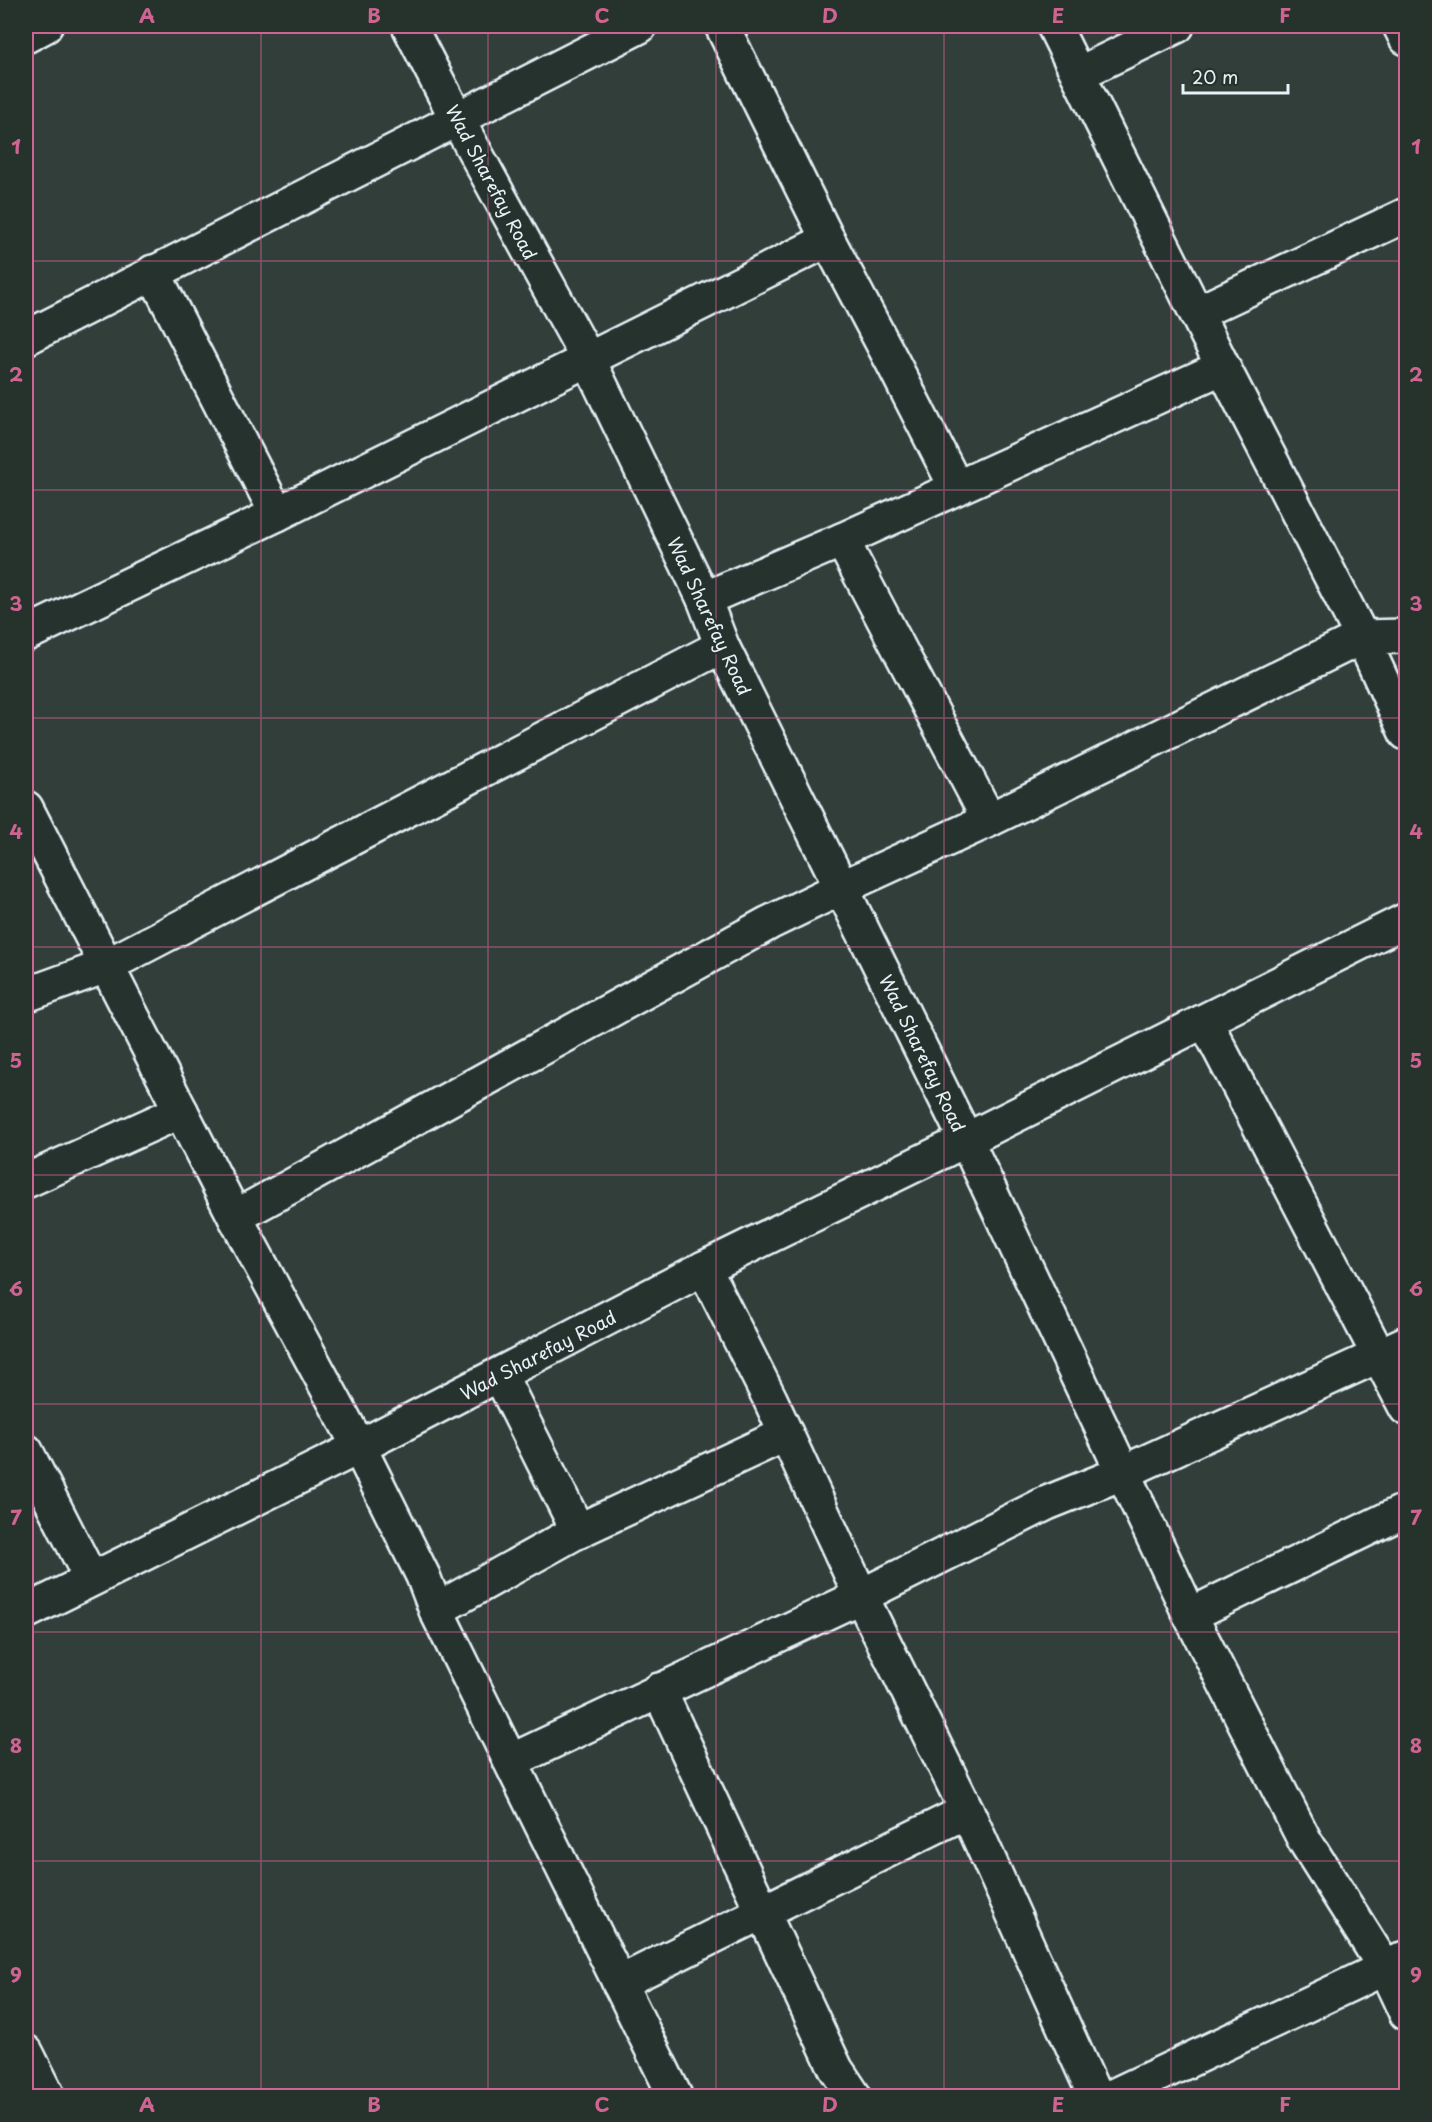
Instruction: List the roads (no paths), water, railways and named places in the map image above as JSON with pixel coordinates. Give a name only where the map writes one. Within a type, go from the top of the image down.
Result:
[{"type":"street","points":[[26,36],[45,26]]},
{"type":"street","name":"Wad Sharefay Road","points":[[26,1612],[359,1447],[704,1268],[966,1140],[722,646],[704,599],[588,359],[409,26]]},
{"type":"street","points":[[26,338],[640,26]]},
{"type":"street","points":[[722,26],[828,240],[894,363],[956,487]]},
{"type":"street","points":[[1054,26],[1223,367],[1362,638],[1407,733]]},
{"type":"street","points":[[1078,74],[1177,26]]},
{"type":"street","points":[[1400,26],[1407,38]]},
{"type":"street","points":[[1197,313],[1407,215]]},
{"type":"street","points":[[26,634],[277,514],[828,240]]},
{"type":"street","points":[[153,272],[277,514]]},
{"type":"street","points":[[704,599],[842,540],[1223,367]]},
{"type":"street","points":[[842,540],[989,820]]},
{"type":"street","points":[[235,1217],[758,929],[989,820],[1362,638],[1407,636]]},
{"type":"street","points":[[26,994],[106,966],[722,646]]},
{"type":"street","points":[[26,808],[235,1217],[359,1447],[423,1576],[436,1610],[675,2097]]},
{"type":"street","points":[[1407,920],[966,1140],[1190,1616],[1305,1841],[1396,1963],[1407,2013]]},
{"type":"street","points":[[1205,1021],[1394,1349],[1407,1408]]},
{"type":"street","points":[[26,1181],[181,1111]]},
{"type":"street","points":[[704,1268],[967,1811],[1095,2097]]},
{"type":"street","points":[[512,1761],[861,1596],[1047,1503],[1122,1473],[1394,1349]]},
{"type":"street","points":[[500,1375],[578,1531]]},
{"type":"street","points":[[436,1610],[578,1531],[786,1434]]},
{"type":"street","points":[[26,1451],[91,1579]]},
{"type":"street","points":[[1190,1616],[1407,1510]]},
{"type":"street","points":[[659,1690],[836,2069],[854,2097]]},
{"type":"street","points":[[619,1983],[967,1811]]},
{"type":"street","points":[[1113,2097],[1396,1963]]},
{"type":"street","points":[[26,2052],[48,2097]]}]
